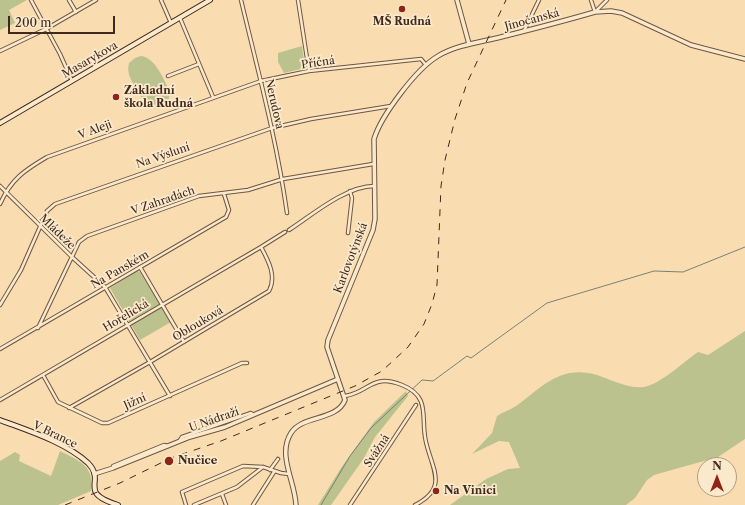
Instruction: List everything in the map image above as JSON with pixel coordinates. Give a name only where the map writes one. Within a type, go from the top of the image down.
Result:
[{"type":"main road","name":"Masarykova","points":[[0,123],[210,0]]},
{"type":"main road","name":"V Brance","points":[[0,420],[68,450],[88,464],[94,474]]},
{"type":"main road","points":[[94,474],[96,494],[102,499],[118,505]]},
{"type":"street","points":[[30,0],[60,54],[72,81]]},
{"type":"street","points":[[69,0],[76,12]]},
{"type":"street","points":[[0,51],[46,29],[96,0]]},
{"type":"street","points":[[161,0],[171,23]]},
{"type":"street","name":"Nerudova","points":[[241,0],[272,128],[283,179],[287,213]]},
{"type":"street","points":[[298,0],[309,71]]},
{"type":"street","points":[[457,0],[470,44]]},
{"type":"street","points":[[524,32],[539,0]]},
{"type":"street","points":[[592,0],[595,12]]},
{"type":"street","points":[[595,12],[607,0]]},
{"type":"street","name":"Jinočanská","points":[[470,44],[524,32],[595,12],[611,11],[622,13],[691,46],[745,59]]},
{"type":"street","points":[[180,18],[213,97]]},
{"type":"street","name":"Karlovotýnská","points":[[345,396],[328,353],[328,340],[373,230],[375,219],[373,164],[374,139],[377,127],[391,106],[426,65],[439,56],[470,44]]},
{"type":"street","name":"Příčná","points":[[213,97],[261,81],[309,71],[421,59],[426,65]]},
{"type":"street","points":[[168,76],[199,64]]},
{"type":"street","name":"V Aleji","points":[[0,204],[15,179],[25,170],[47,157],[213,97]]},
{"type":"street","name":"Na Výsluní","points":[[0,305],[21,270],[47,211],[55,204],[272,128],[311,119],[391,106]]},
{"type":"street","name":"V Zahradách","points":[[38,328],[79,242],[87,236],[199,196],[248,190],[283,179],[373,164]]},
{"type":"street","name":"Mládeže","points":[[0,186],[72,257],[105,287],[170,396]]},
{"type":"street","points":[[289,230],[350,192],[362,187],[374,186]]},
{"type":"street","points":[[348,233],[352,198],[350,192]]},
{"type":"street","name":"Na Panském","points":[[0,350],[226,217],[229,210],[224,194]]},
{"type":"street","points":[[261,247],[285,232]]},
{"type":"street","name":"Hořelická","points":[[0,400],[261,247]]},
{"type":"street","name":"Oblouková","points":[[69,408],[269,291],[272,286],[271,264],[261,247]]},
{"type":"street","points":[[140,267],[184,342]]},
{"type":"street","name":"Jižní","points":[[43,375],[58,402],[102,423],[108,423],[242,363],[247,363]]},
{"type":"street","name":"U Nádraží","points":[[94,474],[113,468],[180,441],[225,427],[338,379]]},
{"type":"street","points":[[296,505],[286,460],[286,448],[290,433],[300,425],[340,407],[345,396],[357,392],[379,380],[400,385],[409,389],[421,400],[424,411],[426,442],[434,465],[436,480],[432,492],[415,505]]},
{"type":"street","name":"Svážná","points":[[350,505],[416,405]]},
{"type":"street","points":[[270,470],[278,459]]},
{"type":"street","points":[[186,505],[182,492],[243,466],[263,467],[274,472],[290,474]]},
{"type":"street","points":[[194,505],[237,487],[263,467]]},
{"type":"street","points":[[253,505],[274,472]]},
{"type":"street","points":[[222,494],[226,505]]},
{"type":"green space","points":[[0,0],[27,0],[9,10],[15,23],[0,30]]},
{"type":"green space","points":[[302,46],[305,68],[284,73],[278,62],[278,53]]},
{"type":"green space","points":[[141,56],[151,61],[155,65],[170,91],[168,103],[158,109],[153,108],[146,103],[140,95],[128,71],[129,63],[135,58]]},
{"type":"green space","points":[[137,271],[140,272],[171,322],[140,340],[110,288]]},
{"type":"green space","points":[[745,331],[745,439],[718,457],[697,457],[697,463],[654,475],[647,480],[635,498],[626,505],[450,505],[486,479],[508,469],[520,468],[509,442],[499,441],[472,454],[492,433],[497,416],[516,406],[553,379],[562,375],[584,372],[632,387],[644,387],[658,382],[698,352],[708,355]]},
{"type":"green space","points":[[406,391],[408,396],[375,437],[364,458],[331,505],[318,505],[341,468],[374,422]]},
{"type":"green space","points":[[60,451],[80,462],[88,470],[91,482],[91,491],[58,505],[0,505],[0,461],[15,452],[20,455],[19,461],[51,476]]},
{"type":"waterway","points":[[321,505],[350,456],[371,428],[422,380],[433,381],[467,356],[471,358],[547,303],[654,271],[683,272],[745,247]]},
{"type":"railway","points":[[65,505],[120,483],[171,458],[221,441],[355,386],[382,371],[408,347],[424,324],[432,304],[437,285],[441,186],[445,160],[455,119],[467,83],[506,0]]},
{"type":"place","name":"MŠ Rudná","points":[[402,9]]},
{"type":"place","name":"Základní škola Rudná","points":[[116,97]]},
{"type":"place","name":"Nučice","points":[[169,461]]},
{"type":"place","name":"Na Vinici","points":[[436,491]]}]
